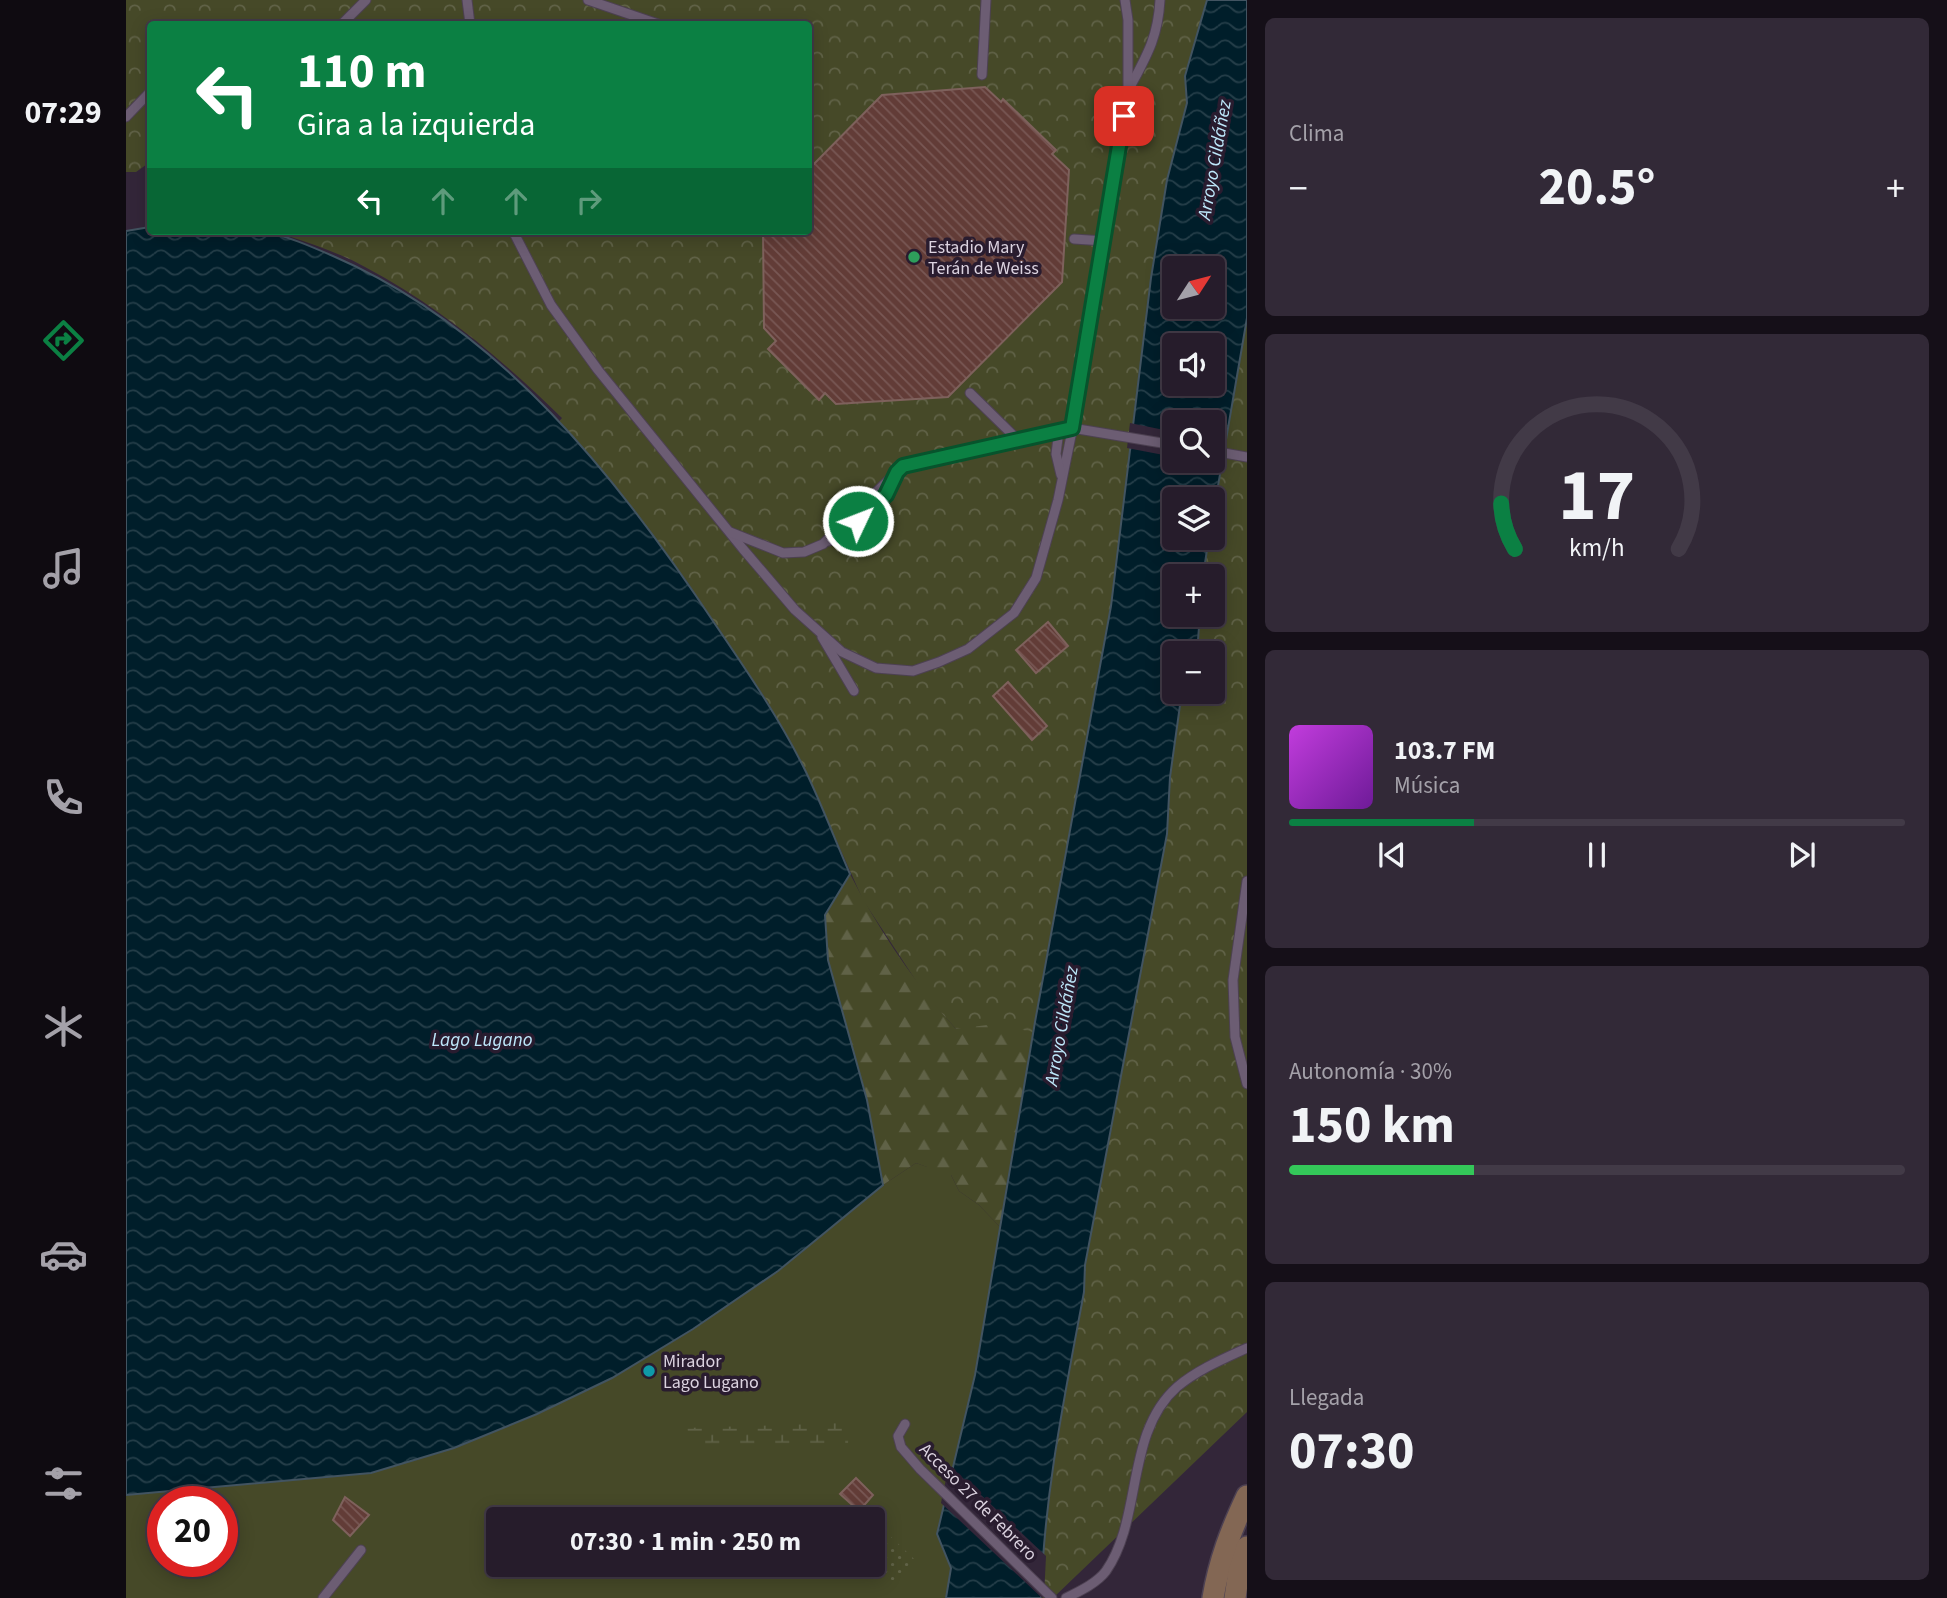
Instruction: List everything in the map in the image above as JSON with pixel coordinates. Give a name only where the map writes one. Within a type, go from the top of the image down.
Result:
[{"type":"main road","points":[[1213,1598],[1217,1572],[1227,1540],[1247,1496]]},
{"type":"main road","points":[[1235,1598],[1247,1547]]},
{"type":"lane","points":[[345,21],[366,0]]},
{"type":"lane","points":[[468,0],[470,21]]},
{"type":"lane","points":[[588,0],[649,21]]},
{"type":"lane","points":[[982,75],[986,0]]},
{"type":"lane","points":[[515,235],[551,305],[598,370],[728,532],[795,610],[842,652],[876,668],[913,671],[968,649],[1014,612],[1036,578],[1062,480],[1072,428],[1128,91],[1128,20],[1125,0]]},
{"type":"lane","points":[[1128,91],[1151,46],[1158,25],[1160,0]]},
{"type":"lane","points":[[126,117],[147,95]]},
{"type":"lane","points":[[1074,239],[1104,242]]},
{"type":"lane","points":[[970,393],[1017,439]]},
{"type":"lane","points":[[728,532],[783,553],[804,552],[822,544],[903,466],[1072,428],[1162,443]]},
{"type":"lane","points":[[1059,430],[1056,454],[1062,480]]},
{"type":"lane","points":[[1225,453],[1247,457]]},
{"type":"lane","points":[[817,629],[853,691]]},
{"type":"lane","points":[[1247,881],[1233,980],[1235,1037],[1247,1084]]},
{"type":"lane","points":[[1066,1598],[1087,1587],[1104,1573],[1118,1549],[1143,1446],[1155,1415],[1176,1388],[1207,1367],[1247,1348]]},
{"type":"lane","name":"Acceso 27 de Febrero","points":[[905,1423],[898,1436],[901,1447],[1052,1598]]},
{"type":"lane","points":[[323,1598],[361,1550]]},
{"type":"green space","points":[[126,0],[1247,0],[1247,1412],[1053,1598],[946,1598],[951,1568],[937,1534],[975,1375],[1033,1032],[995,1024],[956,1029],[924,993],[863,900],[806,772],[767,701],[686,580],[625,498],[559,422],[562,418],[517,375],[469,335],[419,299],[355,262],[285,235],[812,235],[812,21],[147,21],[147,164],[136,172],[126,172]]},
{"type":"green space","points":[[850,874],[898,955],[956,1029],[987,1017],[1035,1022],[1000,1227],[979,1205],[959,1191],[951,1175],[934,1188],[927,1167],[916,1163],[883,1185],[867,1100],[828,960],[825,915]]},
{"type":"green space","points":[[916,1163],[951,1175],[959,1191],[979,1205],[1000,1227],[975,1375],[937,1534],[951,1568],[946,1598],[126,1598],[126,1495],[147,1493],[147,1577],[238,1577],[238,1486],[226,1486],[371,1473],[454,1448],[537,1414],[612,1378],[693,1329],[778,1271],[883,1185]]},
{"type":"green space","points":[[849,1423],[848,1443],[700,1444],[685,1428]]},
{"type":"green space","points":[[885,1533],[915,1560],[893,1583],[885,1575]]},
{"type":"water","name":"Arroyo Cildáñez","points":[[1207,0],[1247,0],[1247,318],[1225,445],[1225,410],[1162,410],[1162,473],[1220,473],[1218,487],[1162,487],[1162,550],[1207,550],[1205,564],[1162,564],[1162,627],[1199,627],[1198,640],[1162,641],[1162,704],[1180,704],[1170,777],[1167,834],[1085,1265],[1084,1292],[1051,1482],[1041,1598],[946,1598],[951,1568],[937,1534],[975,1375],[1035,1022],[1111,606],[1151,278],[1167,180],[1187,103],[1185,76]]},
{"type":"water","name":"Lago Lugano","points":[[147,228],[147,235],[278,235],[333,256],[393,287],[450,324],[502,366],[551,413],[639,517],[741,662],[806,772],[850,874],[825,915],[828,960],[867,1100],[883,1185],[778,1271],[693,1329],[612,1378],[537,1414],[454,1448],[371,1473],[226,1486],[147,1486],[147,1493],[126,1495],[126,231]]},
{"type":"pier","points":[[1130,423],[1162,430],[1162,455],[1127,448]]},
{"type":"pier","points":[[949,1465],[1046,1556],[1042,1598],[941,1503]]},
{"type":"building","name":"Estadio Mary Terán de Weiss","points":[[985,87],[1001,102],[1003,99],[1056,150],[1052,154],[1069,170],[1062,282],[948,397],[836,404],[825,393],[819,400],[768,349],[776,341],[764,328],[763,235],[812,235],[812,166],[882,95]]},
{"type":"building","points":[[1048,622],[1068,646],[1036,673],[1016,650]]},
{"type":"building","points":[[1008,682],[1047,726],[1032,740],[993,696]]},
{"type":"building","points":[[856,1478],[873,1495],[862,1507],[855,1507],[840,1494]]},
{"type":"building","points":[[345,1497],[369,1515],[350,1536],[333,1520]]},
{"type":"place","name":"Estadio Mary Terán de Weiss","points":[[914,257]]},
{"type":"place","name":"Mirador Lago Lugano","points":[[649,1371]]},
{"type":"route","points":[[858,521],[886,495],[897,472],[903,466],[1072,428],[1124,116]]}]
